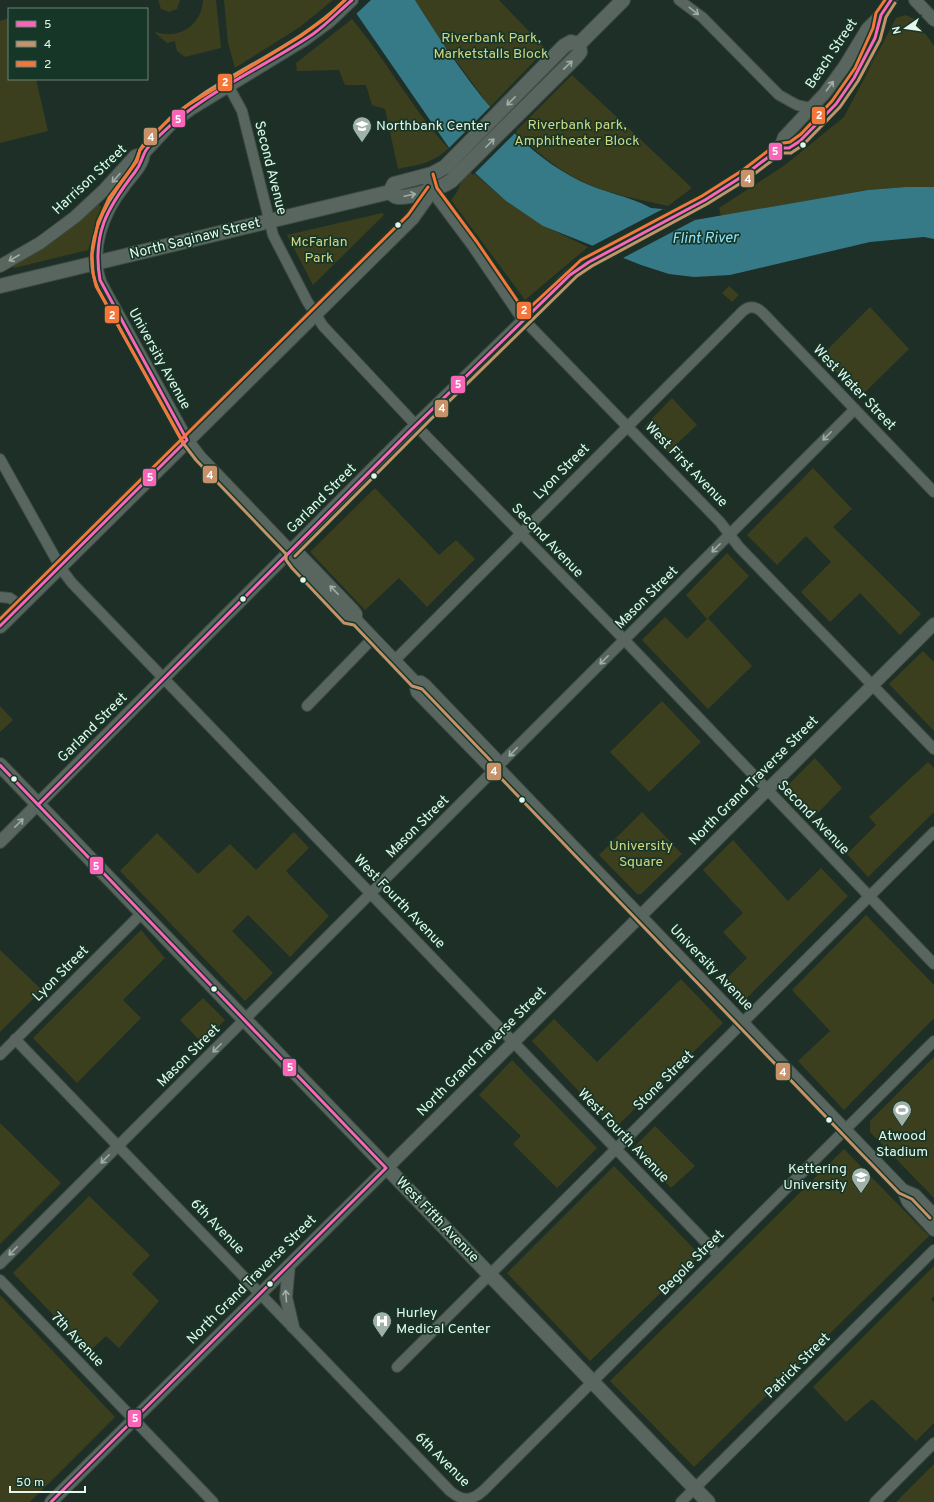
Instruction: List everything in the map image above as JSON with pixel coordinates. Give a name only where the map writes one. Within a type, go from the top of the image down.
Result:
[{"type":"main road","points":[[579,44],[622,0]]},
{"type":"main road","points":[[432,190],[428,175],[442,169],[452,160],[564,46],[571,42],[579,44]]},
{"type":"main road","points":[[0,626],[412,218],[432,190],[446,184],[463,170],[579,54],[579,44]]},
{"type":"main road","name":"North Saginaw Street","points":[[390,192],[392,185],[428,175]]},
{"type":"main road","name":"North Saginaw Street","points":[[0,286],[390,192],[399,197],[432,190]]},
{"type":"main road","name":"West Fifth Avenue","points":[[0,765],[708,1502]]},
{"type":"street","points":[[679,0],[708,23],[779,95],[797,105],[829,112]]},
{"type":"street","name":"Beach Street","points":[[605,253],[732,184],[780,148],[784,137],[812,109],[837,77],[867,29],[881,15],[891,0]]},
{"type":"street","points":[[915,0],[934,20]]},
{"type":"street","name":"Harrison Street","points":[[0,266],[27,251],[63,227],[94,200],[136,156],[144,153],[181,116],[228,85],[304,40],[348,4]]},
{"type":"street","name":"Beach Street","points":[[780,148],[786,149],[797,144],[829,112],[863,63],[878,30],[881,15]]},
{"type":"street","name":"Second Avenue","points":[[228,85],[242,110],[269,221],[277,244],[314,314],[326,330],[934,964]]},
{"type":"street","name":"University Avenue","points":[[144,153],[142,163],[118,194],[105,216],[98,242],[97,263],[99,277],[102,287],[187,440],[200,457],[291,552],[300,555],[353,610],[356,614],[356,620],[394,661],[415,682],[421,682],[425,685],[495,758],[498,768],[903,1190],[908,1202],[934,1230]]},
{"type":"street","name":"West First Avenue","points":[[432,190],[473,245],[524,320],[720,522],[740,547],[934,749]]},
{"type":"street","name":"Garland Street","points":[[0,842],[524,320],[574,272],[605,253]]},
{"type":"street","name":"West Water Street","points":[[752,307],[762,312],[934,492]]},
{"type":"street","name":"Lyon Street","points":[[394,661],[738,315],[746,308],[752,307]]},
{"type":"street","name":"Mason Street","points":[[0,1264],[498,768],[855,409]]},
{"type":"street","name":"West Fourth Avenue","points":[[0,459],[60,566],[72,583],[719,1256]]},
{"type":"street","points":[[0,597],[10,598],[21,606]]},
{"type":"street","name":"North Grand Traverse Street","points":[[51,1502],[934,624]]},
{"type":"street","points":[[307,706],[373,638]]},
{"type":"street","name":"Stone Street","points":[[396,1367],[934,832]]},
{"type":"street","name":"Lyon Street","points":[[0,1055],[142,913]]},
{"type":"street","name":"6th Avenue","points":[[15,1039],[454,1494],[461,1500],[466,1500]]},
{"type":"street","name":"Begole Street","points":[[466,1500],[472,1500],[481,1493],[934,1041]]},
{"type":"street","name":"University Avenue","points":[[903,1190],[915,1195],[934,1215]]},
{"type":"street","name":"Patrick Street","points":[[681,1502],[934,1250]]},
{"type":"street","points":[[289,1265],[286,1297],[293,1327]]},
{"type":"street","name":"7th Avenue","points":[[0,1280],[212,1502]]},
{"type":"street","points":[[875,1502],[934,1443]]},
{"type":"green space","points":[[158,0],[180,0],[177,9],[169,12],[161,9]]},
{"type":"green space","points":[[203,0],[216,0],[221,48],[185,57],[177,51],[175,41],[167,43],[155,33],[173,34],[188,28],[198,17],[202,9]]},
{"type":"green space","points":[[224,0],[333,0],[300,27],[235,68],[228,43]]},
{"type":"green space","name":"Riverbank Park, Marketstalls Block","points":[[415,0],[499,0],[546,49],[490,107],[440,39]]},
{"type":"green space","points":[[905,15],[915,19],[934,46],[934,187],[906,187],[868,190],[721,216],[719,208],[785,165],[844,117],[896,18]]},
{"type":"green space","points":[[8,18],[8,80],[36,80],[48,131],[0,143],[0,21]]},
{"type":"green space","points":[[352,19],[365,35],[425,121],[452,152],[448,149],[431,161],[398,169],[385,109],[372,105],[366,85],[345,85],[339,70],[297,71],[296,63]]},
{"type":"green space","name":"Riverbank park, Amphitheater Block","points":[[572,75],[692,188],[668,206],[611,193],[589,185],[562,170],[515,132]]},
{"type":"green space","points":[[467,167],[506,201],[544,226],[588,247],[525,300],[451,200],[457,192]]},
{"type":"green space","points":[[98,204],[101,207],[88,250],[14,268],[13,265],[65,232]]},
{"type":"green space","name":"McFarlan Park","points":[[382,213],[384,215],[313,285],[287,235]]},
{"type":"green space","points":[[729,286],[739,295],[732,302],[722,293]]},
{"type":"green space","points":[[870,307],[909,349],[860,397],[821,356]]},
{"type":"green space","points":[[672,398],[697,425],[668,452],[644,427]]},
{"type":"green space","points":[[813,468],[852,509],[833,527],[921,614],[900,635],[860,593],[830,622],[801,592],[831,562],[806,536],[777,565],[747,535]]},
{"type":"green space","points":[[375,488],[439,555],[456,540],[475,559],[427,607],[399,578],[365,610],[310,552]]},
{"type":"green space","points":[[727,553],[749,576],[708,618],[752,666],[708,709],[642,640],[665,617],[687,639],[707,619],[686,595]]},
{"type":"green space","points":[[923,651],[934,662],[934,731],[889,684]]},
{"type":"green space","points":[[662,701],[701,742],[649,792],[610,752]]},
{"type":"green space","points":[[0,706],[13,720],[0,732]]},
{"type":"green space","points":[[815,758],[842,788],[813,818],[784,789]]},
{"type":"green space","points":[[928,762],[934,768],[934,812],[868,877],[847,854],[876,825],[869,817]]},
{"type":"green space","name":"University Square","points":[[642,812],[682,854],[641,894],[637,894],[599,855]]},
{"type":"green space","points":[[294,832],[309,848],[286,871],[329,916],[290,957],[248,915],[232,931],[273,973],[245,1001],[120,871],[157,833],[198,874],[230,844],[256,870]]},
{"type":"green space","points":[[733,840],[788,901],[821,868],[848,896],[742,1003],[722,983],[747,958],[723,932],[743,913],[703,870]]},
{"type":"green space","points":[[866,915],[934,985],[934,1018],[844,1110],[798,1061],[830,1031],[792,990]]},
{"type":"green space","points":[[141,930],[165,958],[123,1000],[141,1018],[77,1083],[33,1038]]},
{"type":"green space","points":[[0,950],[42,990],[0,1032]]},
{"type":"green space","points":[[681,979],[723,1023],[614,1129],[532,1041],[554,1019],[597,1062]]},
{"type":"green space","points":[[203,998],[225,1020],[202,1043],[180,1020]]},
{"type":"green space","name":"Atwood Stadium","points":[[934,1057],[934,1198],[870,1132],[870,1121]]},
{"type":"green space","points":[[512,1060],[597,1148],[557,1188],[513,1144],[521,1136],[479,1095]]},
{"type":"green space","points":[[0,1123],[61,1183],[0,1244]]},
{"type":"green space","points":[[655,1126],[695,1166],[671,1188],[633,1148]]},
{"type":"green space","points":[[844,1149],[929,1236],[694,1467],[610,1381]]},
{"type":"green space","points":[[614,1166],[700,1255],[590,1361],[507,1273]]},
{"type":"green space","points":[[89,1196],[150,1255],[132,1274],[159,1301],[119,1348],[106,1336],[89,1352],[13,1273]]},
{"type":"green space","points":[[934,1266],[934,1296],[931,1299],[934,1303],[934,1423],[916,1441],[872,1399],[846,1422],[813,1387]]},
{"type":"green space","points":[[0,1295],[115,1417],[30,1502],[0,1502]]},
{"type":"green space","points":[[934,1464],[934,1502],[896,1502]]},
{"type":"water","name":"Flint River","points":[[347,0],[415,0],[466,77],[507,125],[530,147],[554,166],[588,185],[634,200],[651,208],[663,209],[695,220],[868,190],[906,187],[934,187],[934,239],[924,237],[870,242],[730,275],[694,277],[669,274],[641,265],[543,226],[506,201],[452,152]]},
{"type":"pier","points":[[345,0],[371,0],[355,15]]},
{"type":"pier","points":[[491,106],[517,131],[473,175],[448,149]]},
{"type":"pier","points":[[663,209],[695,220],[621,259],[590,247]]},
{"type":"transit line","name":"4","points":[[345,0],[300,36],[201,95],[178,113],[145,143],[130,171],[103,212],[98,224],[92,250],[92,263],[98,289],[183,443],[196,460],[286,554],[286,560],[292,568],[344,623],[354,625],[412,686],[422,689],[491,761],[494,771],[899,1193],[912,1199],[930,1218]]},
{"type":"transit line","name":"2","points":[[183,442],[96,286],[93,273],[92,254],[98,222],[109,198],[137,161],[140,150],[170,118],[188,105],[301,36],[327,17],[345,0]]},
{"type":"transit line","name":"5","points":[[0,626],[187,440],[100,280],[98,249],[100,235],[110,210],[138,167],[147,149],[176,120],[214,93],[313,34],[352,0]]},
{"type":"transit line","name":"2","points":[[433,174],[437,188],[477,242],[525,312],[581,260],[702,196],[743,170],[777,144],[790,142],[801,134],[832,101],[855,68],[873,28],[876,13],[885,0]]},
{"type":"transit line","name":"5","points":[[38,805],[409,432],[570,275],[589,262],[705,200],[746,174],[780,148],[789,148],[800,141],[836,104],[854,78],[875,38],[881,15],[891,0]]},
{"type":"transit line","name":"4","points":[[295,556],[430,420],[577,276],[592,266],[707,204],[749,178],[782,153],[791,153],[803,145],[840,107],[858,81],[880,40],[886,17],[895,3]]},
{"type":"transit line","name":"2","points":[[0,619],[408,215],[428,187]]},
{"type":"transit line","name":"5","points":[[0,765],[386,1168]]},
{"type":"transit line","name":"5","points":[[51,1502],[386,1168]]},
{"type":"place","name":"Northbank Center","points":[[362,143]]},
{"type":"place","name":"Atwood Stadium","points":[[902,1127]]},
{"type":"place","name":"Kettering University","points":[[861,1194]]},
{"type":"place","name":"Hurley Medical Center","points":[[382,1338]]}]
